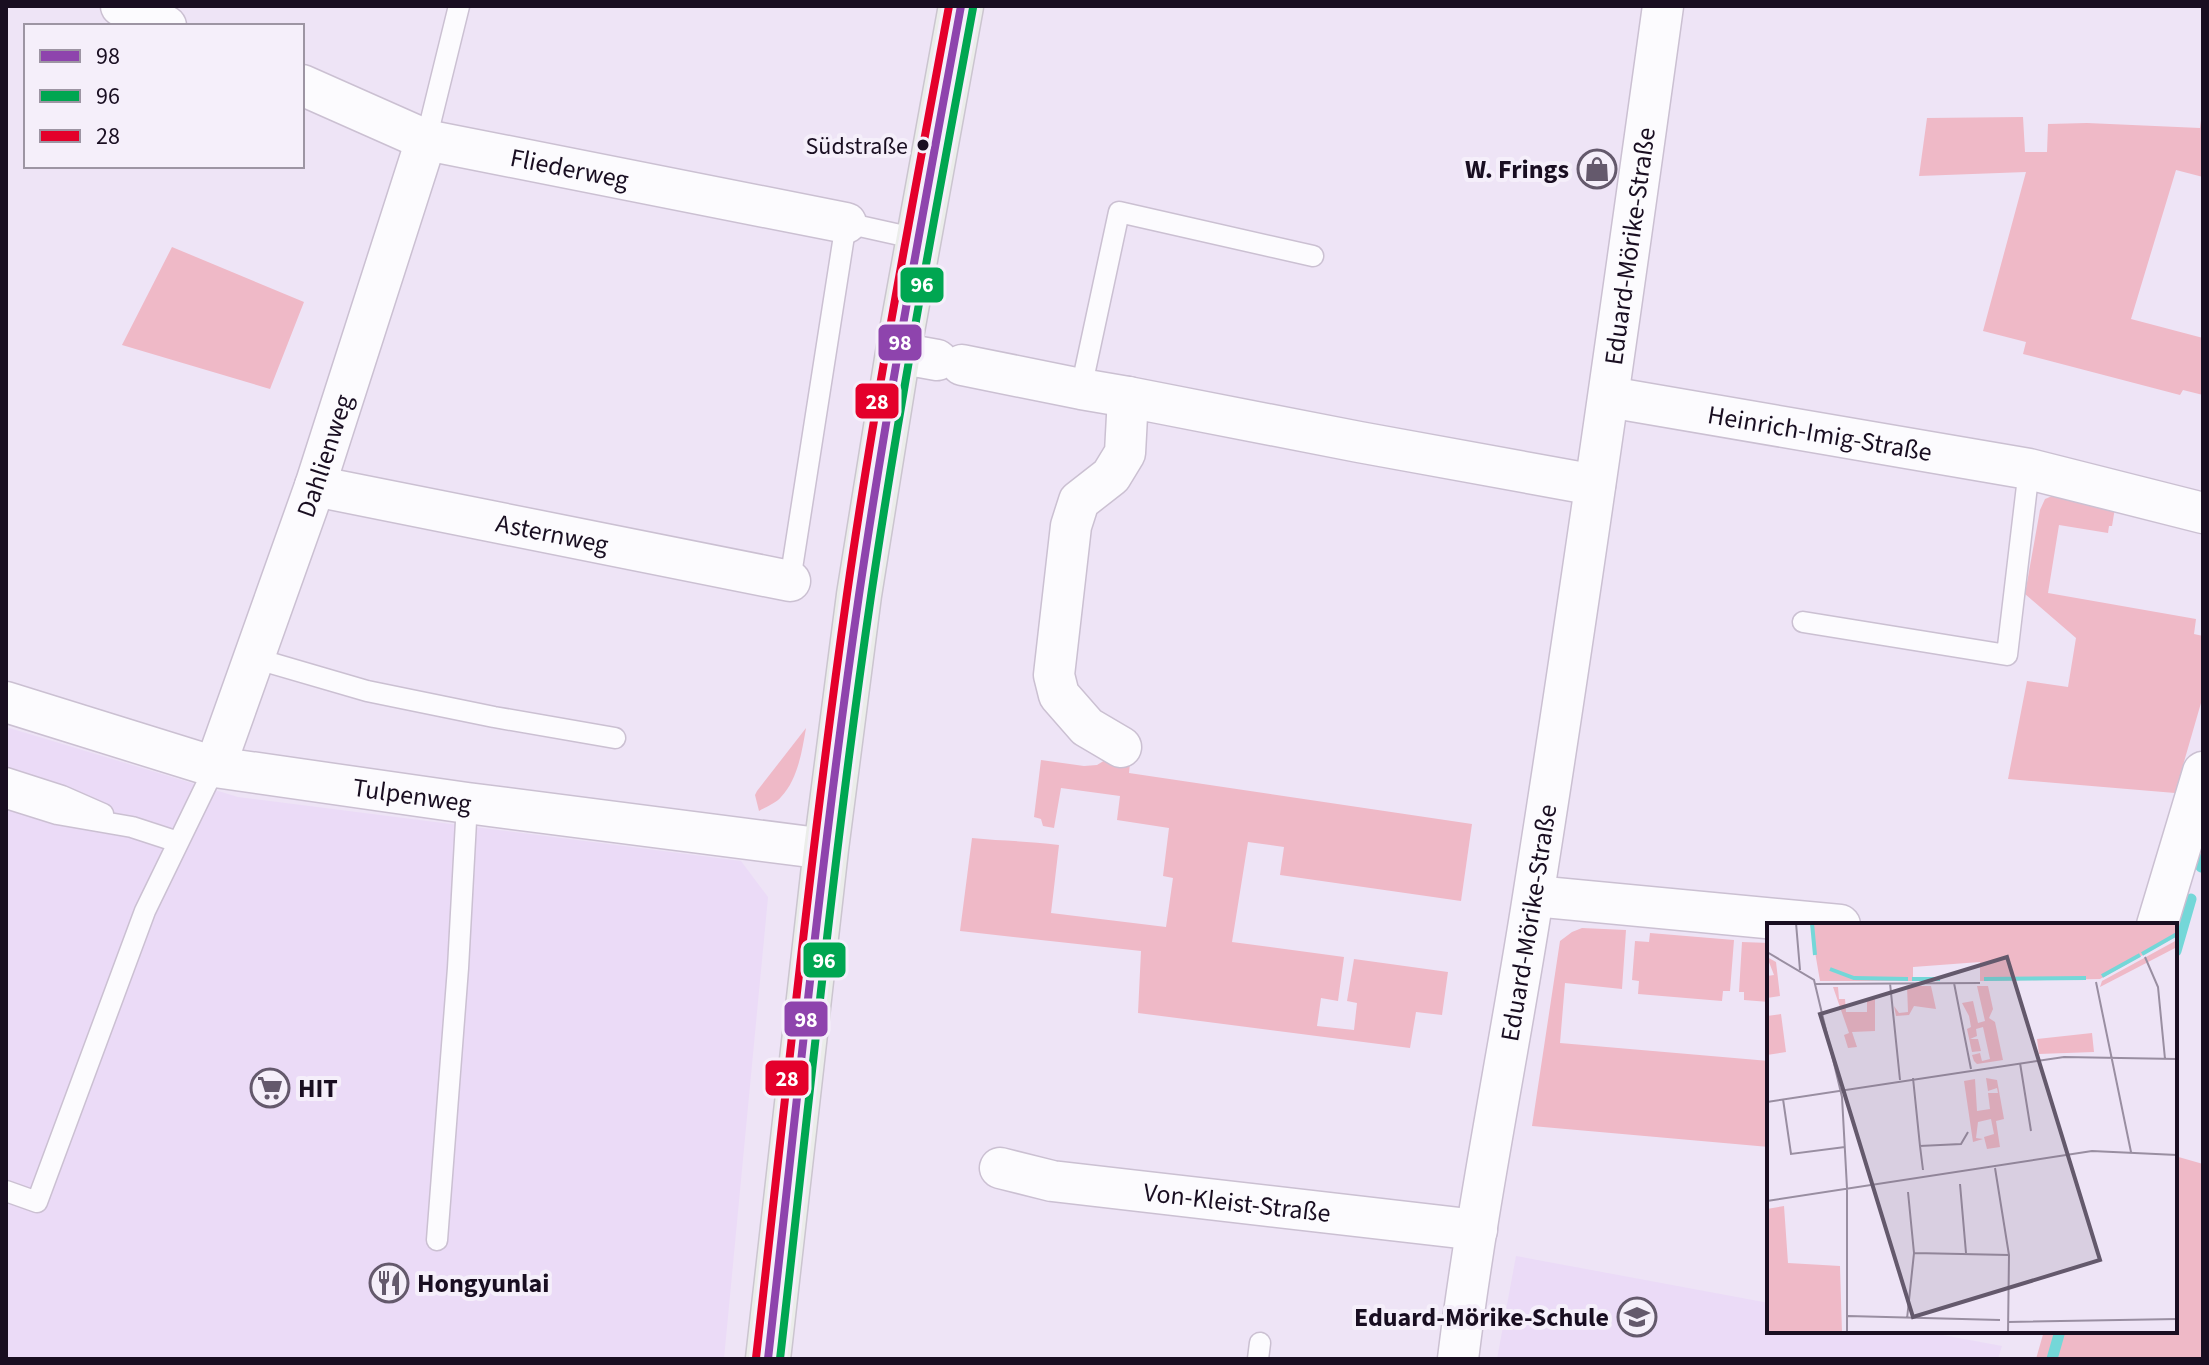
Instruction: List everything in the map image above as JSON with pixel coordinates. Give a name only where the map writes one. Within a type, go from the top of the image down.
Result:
[{"type":"main road","points":[[768,1359],[826,849],[859,595],[932,360],[918,239],[961,6]]},
{"type":"street","points":[[121,6],[162,24]]},
{"type":"street","name":"Eduard-Mörike-Straße","points":[[1458,1359],[1534,896],[1609,397],[1663,6]]},
{"type":"street","name":"Fliederweg","points":[[304,86],[426,140],[846,223]]},
{"type":"street","name":"Dahlienweg","points":[[215,767],[315,486],[426,140]]},
{"type":"street","points":[[932,360],[1595,485]]},
{"type":"street","points":[[1121,747],[1087,727],[1059,695],[1054,675],[1071,526],[1079,501],[1111,476],[1125,453],[1128,397]]},
{"type":"street","name":"Heinrich-Imig-Straße","points":[[1609,397],[2029,469],[2203,513]]},
{"type":"street","name":"Asternweg","points":[[315,486],[790,581]]},
{"type":"street","name":"Tulpenweg","points":[[6,702],[215,767],[826,849]]},
{"type":"street","points":[[2158,923],[2203,772]]},
{"type":"street","points":[[1534,896],[1819,923]]},
{"type":"street","name":"Von-Kleist-Straße","points":[[1000,1168],[1052,1181],[1477,1230]]},
{"type":"lane","points":[[426,140],[459,6]]},
{"type":"lane","points":[[1081,389],[1119,212],[1313,256]]},
{"type":"lane","points":[[790,581],[846,223],[918,239]]},
{"type":"lane","points":[[1803,622],[2007,655],[2029,469]]},
{"type":"lane","points":[[254,658],[367,691],[615,738]]},
{"type":"lane","points":[[6,1191],[37,1202],[145,911],[215,767]]},
{"type":"lane","points":[[6,778],[62,796],[132,827],[178,842]]},
{"type":"lane","points":[[6,798],[57,814],[132,827]]},
{"type":"lane","points":[[437,1240],[467,803]]},
{"type":"shaded area","points":[[2023,117],[2025,152],[2047,152],[2048,124],[2200,128],[2203,120],[2203,177],[2176,170],[2131,319],[2203,338],[2203,395],[2183,390],[2180,395],[2023,354],[2026,342],[1983,331],[2026,172],[1919,176],[1927,118]]},
{"type":"shaded area","points":[[172,247],[304,302],[270,389],[122,345]]},
{"type":"shaded area","points":[[2057,494],[2115,508],[2108,533],[2059,525],[2048,593],[2196,619],[2194,634],[2203,636],[2203,696],[2175,793],[2008,779],[2027,681],[2068,687],[2076,638],[2025,594],[2040,510],[2045,499]]},
{"type":"shaded area","points":[[6,727],[238,797],[741,861],[768,897],[724,1359],[6,1359]]},
{"type":"shaded area","points":[[806,728],[792,782],[779,799],[759,811],[757,791]]},
{"type":"shaded area","points":[[1115,754],[1130,763],[1129,773],[1472,824],[1461,901],[1280,875],[1284,847],[1248,842],[1232,942],[1344,957],[1338,1001],[1321,998],[1317,1026],[1354,1030],[1357,1003],[1347,1001],[1354,959],[1448,972],[1442,1015],[1416,1012],[1410,1048],[1138,1013],[1141,951],[960,931],[972,838],[1059,845],[1051,913],[1166,927],[1173,878],[1163,876],[1169,828],[1117,820],[1120,796],[1061,788],[1054,828],[1043,826],[1041,819],[1034,817],[1041,760],[1097,765]]},
{"type":"shaded area","points":[[1582,928],[1626,930],[1622,989],[1565,983],[1560,1043],[1767,1061],[1767,1147],[1532,1126],[1560,941]]},
{"type":"shaded area","points":[[1650,933],[1734,940],[1730,991],[1723,991],[1722,1001],[1638,994],[1639,981],[1632,980],[1635,941],[1649,942]]},
{"type":"shaded area","points":[[1742,942],[1767,943],[1767,1002],[1744,1000],[1744,992],[1739,992]]},
{"type":"shaded area","points":[[2177,1157],[2203,1164],[2203,1359],[2036,1359],[2043,1333],[2177,1333]]},
{"type":"shaded area","name":"Eduard-Mörike-Schule","points":[[1516,1256],[1767,1303],[1767,1333],[1932,1333],[2002,1346],[1998,1359],[1497,1359]]},
{"type":"waterway","points":[[2201,867],[2203,859]]},
{"type":"waterway","points":[[2177,948],[2191,899]]},
{"type":"waterway","points":[[2052,1359],[2059,1333]]},
{"type":"transit line","name":"28","points":[[756,1358],[810,880],[847,594],[882,373],[949,6]]},
{"type":"transit line","name":"98","points":[[768,1359],[822,881],[859,595],[961,6]]},
{"type":"transit line","name":"96","points":[[780,1359],[834,882],[871,596],[973,8]]},
{"type":"place","name":"Südstraße","points":[[923,145]]},
{"type":"place","name":"W. Frings","points":[[1597,169]]},
{"type":"place","name":"HIT","points":[[270,1088]]},
{"type":"place","name":"Hongyunlai","points":[[389,1283]]},
{"type":"place","name":"Eduard-Mörike-Schule","points":[[1637,1317]]}]
